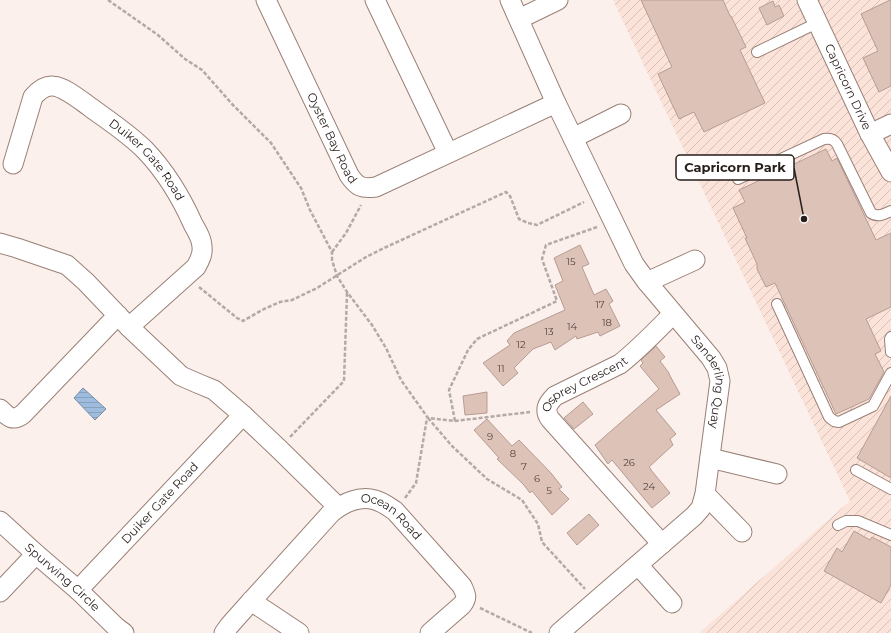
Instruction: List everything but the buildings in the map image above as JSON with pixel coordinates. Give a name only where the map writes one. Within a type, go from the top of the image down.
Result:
[{"type":"street","name":"Oyster Bay Road","points":[[266,0],[349,175],[360,187],[376,187],[556,103]]},
{"type":"street","points":[[375,0],[448,153]]},
{"type":"street","points":[[510,0],[556,103],[634,264],[674,314]]},
{"type":"street","points":[[519,19],[558,0]]},
{"type":"street","name":"Capricorn Drive","points":[[806,0],[870,134],[891,172]]},
{"type":"street","name":"Duiker Gate Road","points":[[0,410],[13,418],[18,418],[23,414],[124,321],[186,276],[196,267],[201,258],[202,247],[199,236],[183,202],[171,182],[145,150],[122,130],[69,92],[58,87],[52,85],[45,87],[37,91],[33,97],[13,164]]},
{"type":"street","points":[[573,138],[621,114]]},
{"type":"street","points":[[870,134],[891,124]]},
{"type":"street","points":[[0,243],[67,265],[181,376],[214,390],[279,448],[338,507]]},
{"type":"street","points":[[648,282],[696,260]]},
{"type":"street","name":"Osprey Crescent","points":[[662,544],[550,419],[546,410],[551,400],[555,396],[620,364],[628,358],[674,314]]},
{"type":"street","name":"Sanderling Quay","points":[[559,633],[694,516],[701,508],[705,494],[720,381],[717,368],[711,358],[674,314]]},
{"type":"street","name":"Duiker Gate Road","points":[[78,590],[243,415]]},
{"type":"street","points":[[710,458],[777,474]]},
{"type":"street","points":[[705,494],[742,532]]},
{"type":"street","name":"Ocean Road","points":[[224,633],[331,513],[338,507],[348,502],[366,499],[375,500],[386,505],[395,512],[462,586],[466,597],[465,601]]},
{"type":"street","name":"Spurwing Circle","points":[[0,521],[78,590],[117,631]]},
{"type":"street","points":[[0,592],[36,554]]},
{"type":"street","points":[[638,565],[672,603]]},
{"type":"street","points":[[430,633],[465,601]]},
{"type":"street","points":[[251,602],[299,633]]},
{"type":"lane","points":[[757,52],[818,23]]},
{"type":"lane","points":[[738,179],[828,138],[832,139],[837,144],[871,213],[878,216],[891,211]]},
{"type":"lane","points":[[777,304],[829,417],[834,421],[839,422],[873,406],[891,373]]},
{"type":"lane","points":[[891,337],[891,352]]},
{"type":"lane","points":[[856,470],[891,489]]},
{"type":"lane","points":[[838,525],[846,521],[858,521],[891,535]]},
{"type":"path","points":[[111,1],[158,35],[185,59],[202,70],[232,104],[271,143],[301,188],[310,210],[332,252],[332,260],[337,276],[372,325],[386,348],[401,380],[428,418],[452,446],[487,479],[522,500],[538,524],[542,542],[596,602]]},
{"type":"path","points":[[332,252],[361,206],[367,188]]},
{"type":"path","points":[[186,276],[243,322],[264,309],[280,302],[292,300],[317,288],[366,257],[384,248],[506,192],[510,196],[519,219],[537,225],[600,194]]},
{"type":"path","points":[[455,421],[449,390],[468,350],[477,339],[557,301],[542,259],[546,245],[613,221]]},
{"type":"path","points":[[279,448],[344,381],[347,292]]},
{"type":"path","points":[[428,418],[455,421],[546,410]]},
{"type":"path","points":[[395,512],[416,483],[428,418]]},
{"type":"path","points":[[465,601],[532,633]]},
{"type":"shaded area","points":[[613,0],[891,0],[891,633],[699,633],[850,501]]},
{"type":"water","points":[[83,388],[106,409],[95,420],[74,398]]},
{"type":"place","name":"Capricorn Park","points":[[804,219]]}]
